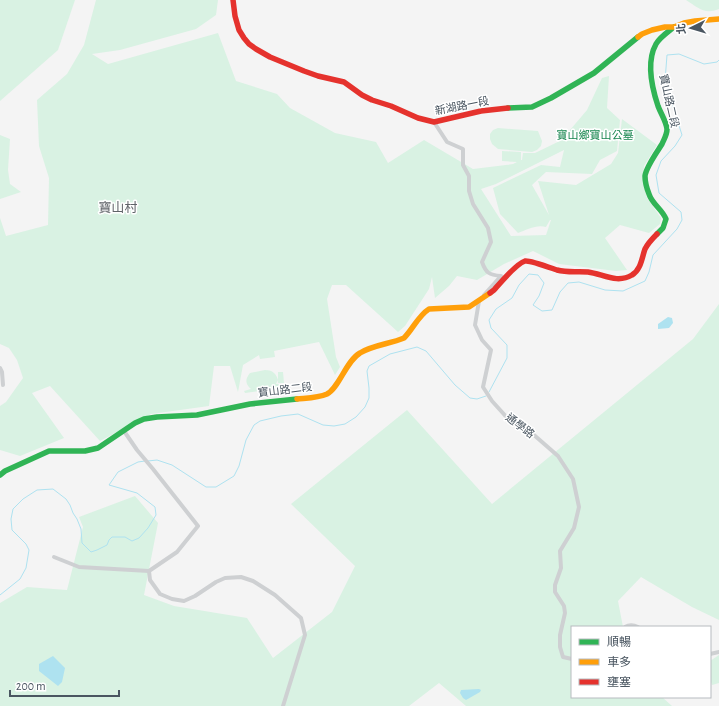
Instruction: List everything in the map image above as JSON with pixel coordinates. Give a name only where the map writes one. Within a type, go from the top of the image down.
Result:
[{"type":"street","name":"新湖路一段","points":[[233,0],[237,27],[246,42],[255,50],[269,58],[307,72],[340,81],[364,97],[375,102],[390,106],[427,121],[434,122],[481,111],[516,107],[532,107],[552,98],[594,73],[642,34],[652,30],[665,27],[674,27],[684,23],[718,20]]},
{"type":"street","name":"寶山路二段","points":[[0,475],[5,471],[49,451],[94,449],[104,445],[135,423],[144,419],[197,415],[250,404],[321,396],[333,389],[347,366],[359,353],[404,338],[420,316],[429,309],[469,307],[494,290],[518,265],[526,261],[531,261],[565,272],[588,272],[614,279],[623,279],[638,272],[646,247],[663,228],[666,219],[664,214],[649,196],[645,176],[650,163],[667,135],[666,126],[654,93],[652,56],[657,43],[674,27]]},
{"type":"street","points":[[434,122],[447,142],[463,149],[463,165],[469,176],[469,191],[473,204],[488,228],[490,242],[482,262],[485,270],[492,275],[500,276],[479,301]]},
{"type":"street","name":"通學路","points":[[479,301],[475,325],[482,340],[491,350],[483,387],[492,401],[510,421],[526,428],[558,456],[573,479],[579,507],[574,528],[560,551],[561,568],[555,585],[555,592],[564,606],[565,613],[560,635],[560,647],[563,657],[571,659]]},
{"type":"street","points":[[0,368],[2,372],[3,385]]},
{"type":"street","points":[[54,557],[79,566],[149,571],[177,552],[198,526],[137,450],[124,431]]},
{"type":"street","points":[[149,571],[150,580],[160,594],[172,599],[184,601],[225,578],[241,577],[253,581],[275,595],[301,618],[305,635],[283,706]]},
{"type":"green space","points":[[0,0],[75,0],[58,50],[0,101]]},
{"type":"green space","name":"寶山鄉寶山公墓","points":[[96,0],[218,0],[216,15],[196,29],[120,50],[92,54],[108,64],[218,33],[236,81],[277,94],[290,108],[335,133],[376,142],[388,163],[424,140],[473,169],[513,164],[517,162],[502,161],[502,151],[521,152],[522,160],[523,153],[535,153],[568,137],[570,130],[587,110],[602,78],[609,76],[607,108],[620,120],[617,151],[600,160],[592,174],[546,172],[532,185],[549,215],[538,181],[576,185],[611,164],[618,153],[622,119],[657,145],[644,166],[643,183],[647,198],[661,218],[660,224],[649,233],[620,225],[605,238],[627,270],[616,271],[559,264],[533,251],[504,264],[477,280],[457,276],[449,286],[435,298],[432,277],[429,289],[405,326],[398,332],[346,285],[332,285],[327,299],[336,357],[340,367],[335,375],[319,342],[274,351],[275,357],[260,359],[259,355],[243,365],[238,392],[230,366],[214,366],[209,406],[151,414],[100,441],[50,386],[32,393],[64,438],[20,456],[0,450],[0,406],[6,402],[23,378],[17,360],[9,348],[0,344],[0,218],[6,236],[48,225],[49,178],[39,146],[37,100],[67,74],[84,45]],"holes":[[[564,150],[560,167],[541,165],[493,188],[500,214],[518,233],[535,227],[546,227],[551,220],[546,235],[511,236],[481,189],[496,184]]]},
{"type":"green space","points":[[686,0],[719,0],[719,9],[714,11],[705,11]]},
{"type":"green space","points":[[498,128],[538,131],[542,141],[541,146],[532,152],[498,149],[492,144],[490,134],[493,130]]},
{"type":"green space","points":[[0,135],[10,139],[8,170],[10,184],[21,192],[0,199]]},
{"type":"green space","points":[[719,304],[719,620],[692,607],[641,577],[618,601],[623,626],[571,626],[571,698],[663,698],[672,706],[466,706],[439,683],[409,706],[0,706],[0,603],[27,587],[67,590],[83,527],[79,517],[135,496],[158,523],[144,595],[174,606],[247,618],[273,658],[332,612],[355,566],[291,504],[407,410],[492,504],[693,339]]},
{"type":"green space","points":[[265,370],[272,371],[276,375],[278,380],[276,384],[281,384],[281,388],[245,393],[244,391],[251,389],[246,381],[250,373]]},
{"type":"green space","points":[[278,372],[283,372],[284,383],[278,383]]},
{"type":"green space","points":[[719,655],[719,683],[712,685],[711,682],[711,660]]},
{"type":"water","points":[[668,317],[672,318],[673,323],[669,328],[658,329],[658,324]]},
{"type":"water","points":[[53,656],[65,668],[62,682],[58,686],[39,671],[39,664]]},
{"type":"water","points":[[461,690],[481,690],[480,692],[466,700],[460,693]]},
{"type":"waterway","points":[[489,392],[507,358],[507,345],[491,328],[489,320],[496,309],[512,298],[519,285],[529,274],[538,275],[544,283],[539,296],[533,305],[542,311],[552,310],[560,292],[568,283],[579,282],[605,290],[623,291],[645,281],[653,255],[677,229],[682,220],[681,212],[659,193],[656,175],[661,161],[675,146],[682,135],[665,81],[667,55],[679,54],[704,64],[717,62],[719,60]]},
{"type":"waterway","points":[[148,461],[157,460],[172,465],[206,487],[216,487],[234,476],[239,466],[246,440],[254,425],[260,421],[298,414],[323,425],[334,426],[345,424],[356,417],[365,407],[369,398],[367,371],[369,366],[390,354],[417,347],[426,351],[455,385],[470,398],[477,399],[486,396]]},
{"type":"waterway","points":[[0,595],[20,579],[26,568],[29,550],[26,544],[12,530],[11,519],[13,509],[23,499],[37,490],[53,489],[66,499],[81,529],[82,543],[91,552],[107,545],[112,537],[125,537],[132,541],[139,538],[148,528],[156,515],[155,507],[137,493],[109,485],[118,472],[138,462],[145,461]]},
{"type":"traffic: fast","points":[[657,234],[663,228],[666,219],[650,198],[645,176],[650,164],[662,144],[667,129],[654,91],[651,75],[651,59],[658,41],[674,27]]},
{"type":"traffic: fast","points":[[508,108],[532,107],[551,98],[594,73],[638,37]]},
{"type":"traffic: fast","points":[[0,475],[5,471],[49,451],[85,451],[98,448],[135,423],[144,419],[197,415],[250,404],[297,399]]},
{"type":"traffic: slow","points":[[638,37],[652,30],[665,27],[674,27],[695,21],[719,19]]},
{"type":"traffic: slow","points":[[297,399],[327,394],[335,386],[355,357],[370,348],[404,338],[422,315],[429,309],[469,307],[490,293]]},
{"type":"traffic: jam","points":[[233,0],[239,30],[249,44],[270,57],[304,71],[344,82],[362,95],[372,100],[391,106],[418,118],[434,122],[481,111],[508,108]]},
{"type":"traffic: jam","points":[[490,293],[513,269],[525,261],[561,271],[588,272],[615,279],[626,278],[635,273],[641,263],[645,249],[657,234]]},
{"type":"district","name":"寶山村","points":[[118,208]]}]
